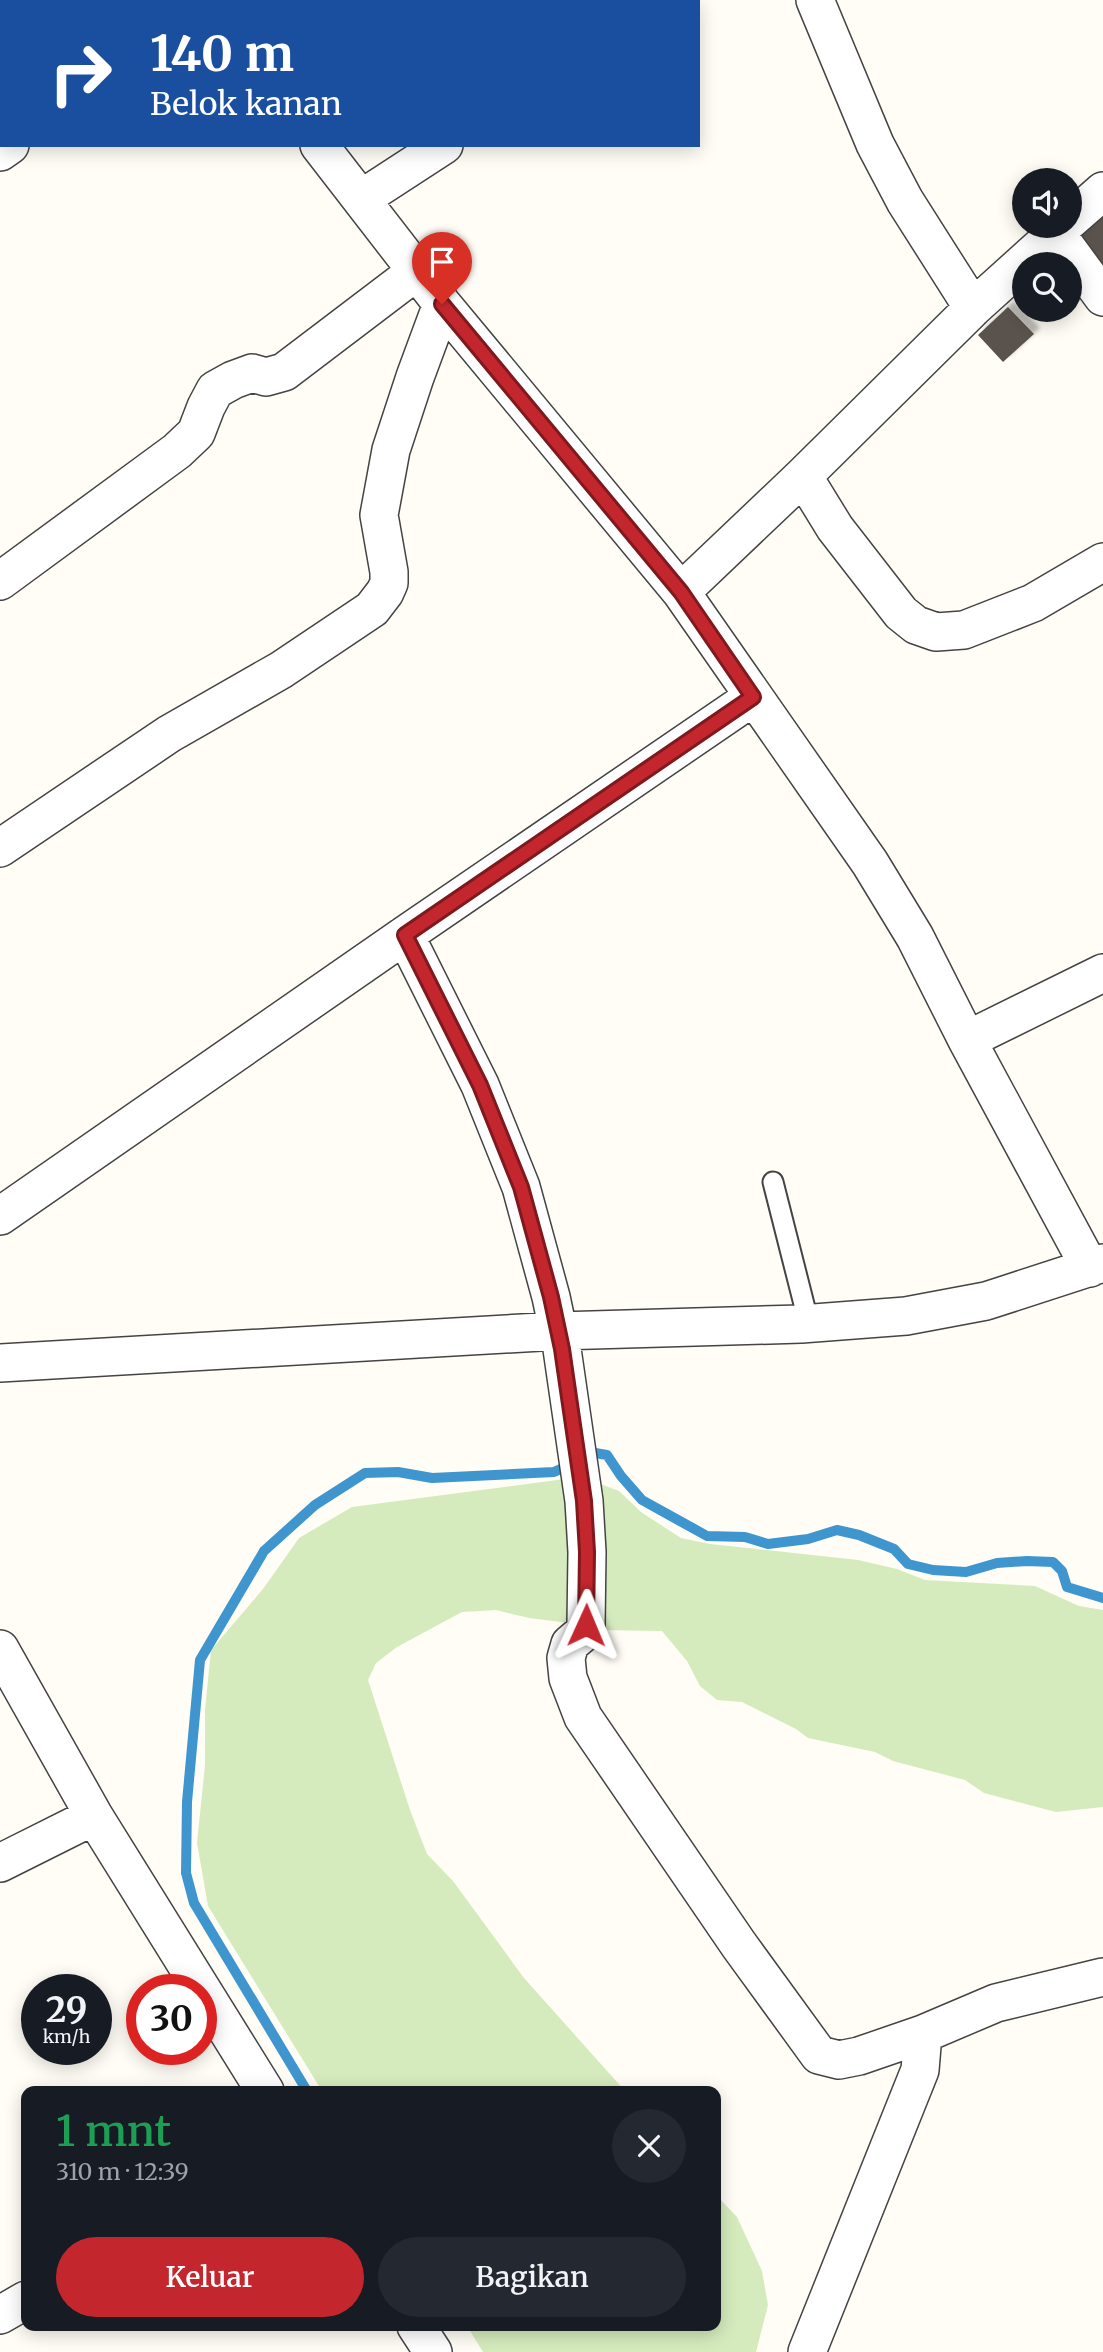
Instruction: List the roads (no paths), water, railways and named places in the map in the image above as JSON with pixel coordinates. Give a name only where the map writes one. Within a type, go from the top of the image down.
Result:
[{"type":"street","points":[[815,0],[875,144],[905,201],[973,308]]},
{"type":"street","points":[[0,1363],[562,1353],[943,1310],[986,1301],[1097,1266],[967,1040],[891,895],[774,724],[681,592],[442,304],[321,147]]},
{"type":"street","points":[[362,200],[441,147]]},
{"type":"street","points":[[1082,209],[1103,191]]},
{"type":"street","points":[[681,592],[973,308],[1050,238]]},
{"type":"street","points":[[1070,238],[1103,297]]},
{"type":"street","points":[[0,581],[177,451],[196,433],[215,390],[252,373],[266,377],[284,372],[417,271]]},
{"type":"street","points":[[0,848],[169,734],[281,670],[372,609],[386,592],[389,572],[379,516],[391,450],[442,304]]},
{"type":"street","points":[[803,476],[835,528],[901,613],[916,625],[936,632],[964,630],[1033,603],[1103,562]]},
{"type":"street","points":[[2,1210],[753,697]]},
{"type":"street","points":[[405,935],[480,1085],[521,1187],[562,1353],[584,1501],[587,1552],[586,1625],[583,1633],[570,1644],[566,1658],[568,1678],[589,1728],[819,2055],[839,2060],[859,2056],[923,2034],[996,2003],[1103,1977]]},
{"type":"street","points":[[967,1040],[1103,973]]},
{"type":"street","points":[[0,1649],[94,1816],[262,2086]]},
{"type":"street","points":[[0,1863],[94,1816]]},
{"type":"street","points":[[807,2352],[920,2070],[923,2034]]},
{"type":"street","points":[[0,2315],[21,2303]]},
{"type":"street","points":[[419,2331],[433,2352]]},
{"type":"lane","points":[[773,1182],[809,1324]]},
{"type":"waterway","points":[[304,2086],[194,1903],[186,1873],[187,1802],[200,1660],[264,1551],[315,1505],[365,1473],[398,1472],[432,1478],[554,1472],[580,1460],[589,1452],[607,1455],[642,1500],[707,1536],[745,1537],[768,1544],[808,1539],[837,1530],[859,1535],[894,1549],[908,1564],[933,1570],[966,1572],[997,1563],[1053,1562],[1062,1571],[1067,1587],[1103,1598]]}]
